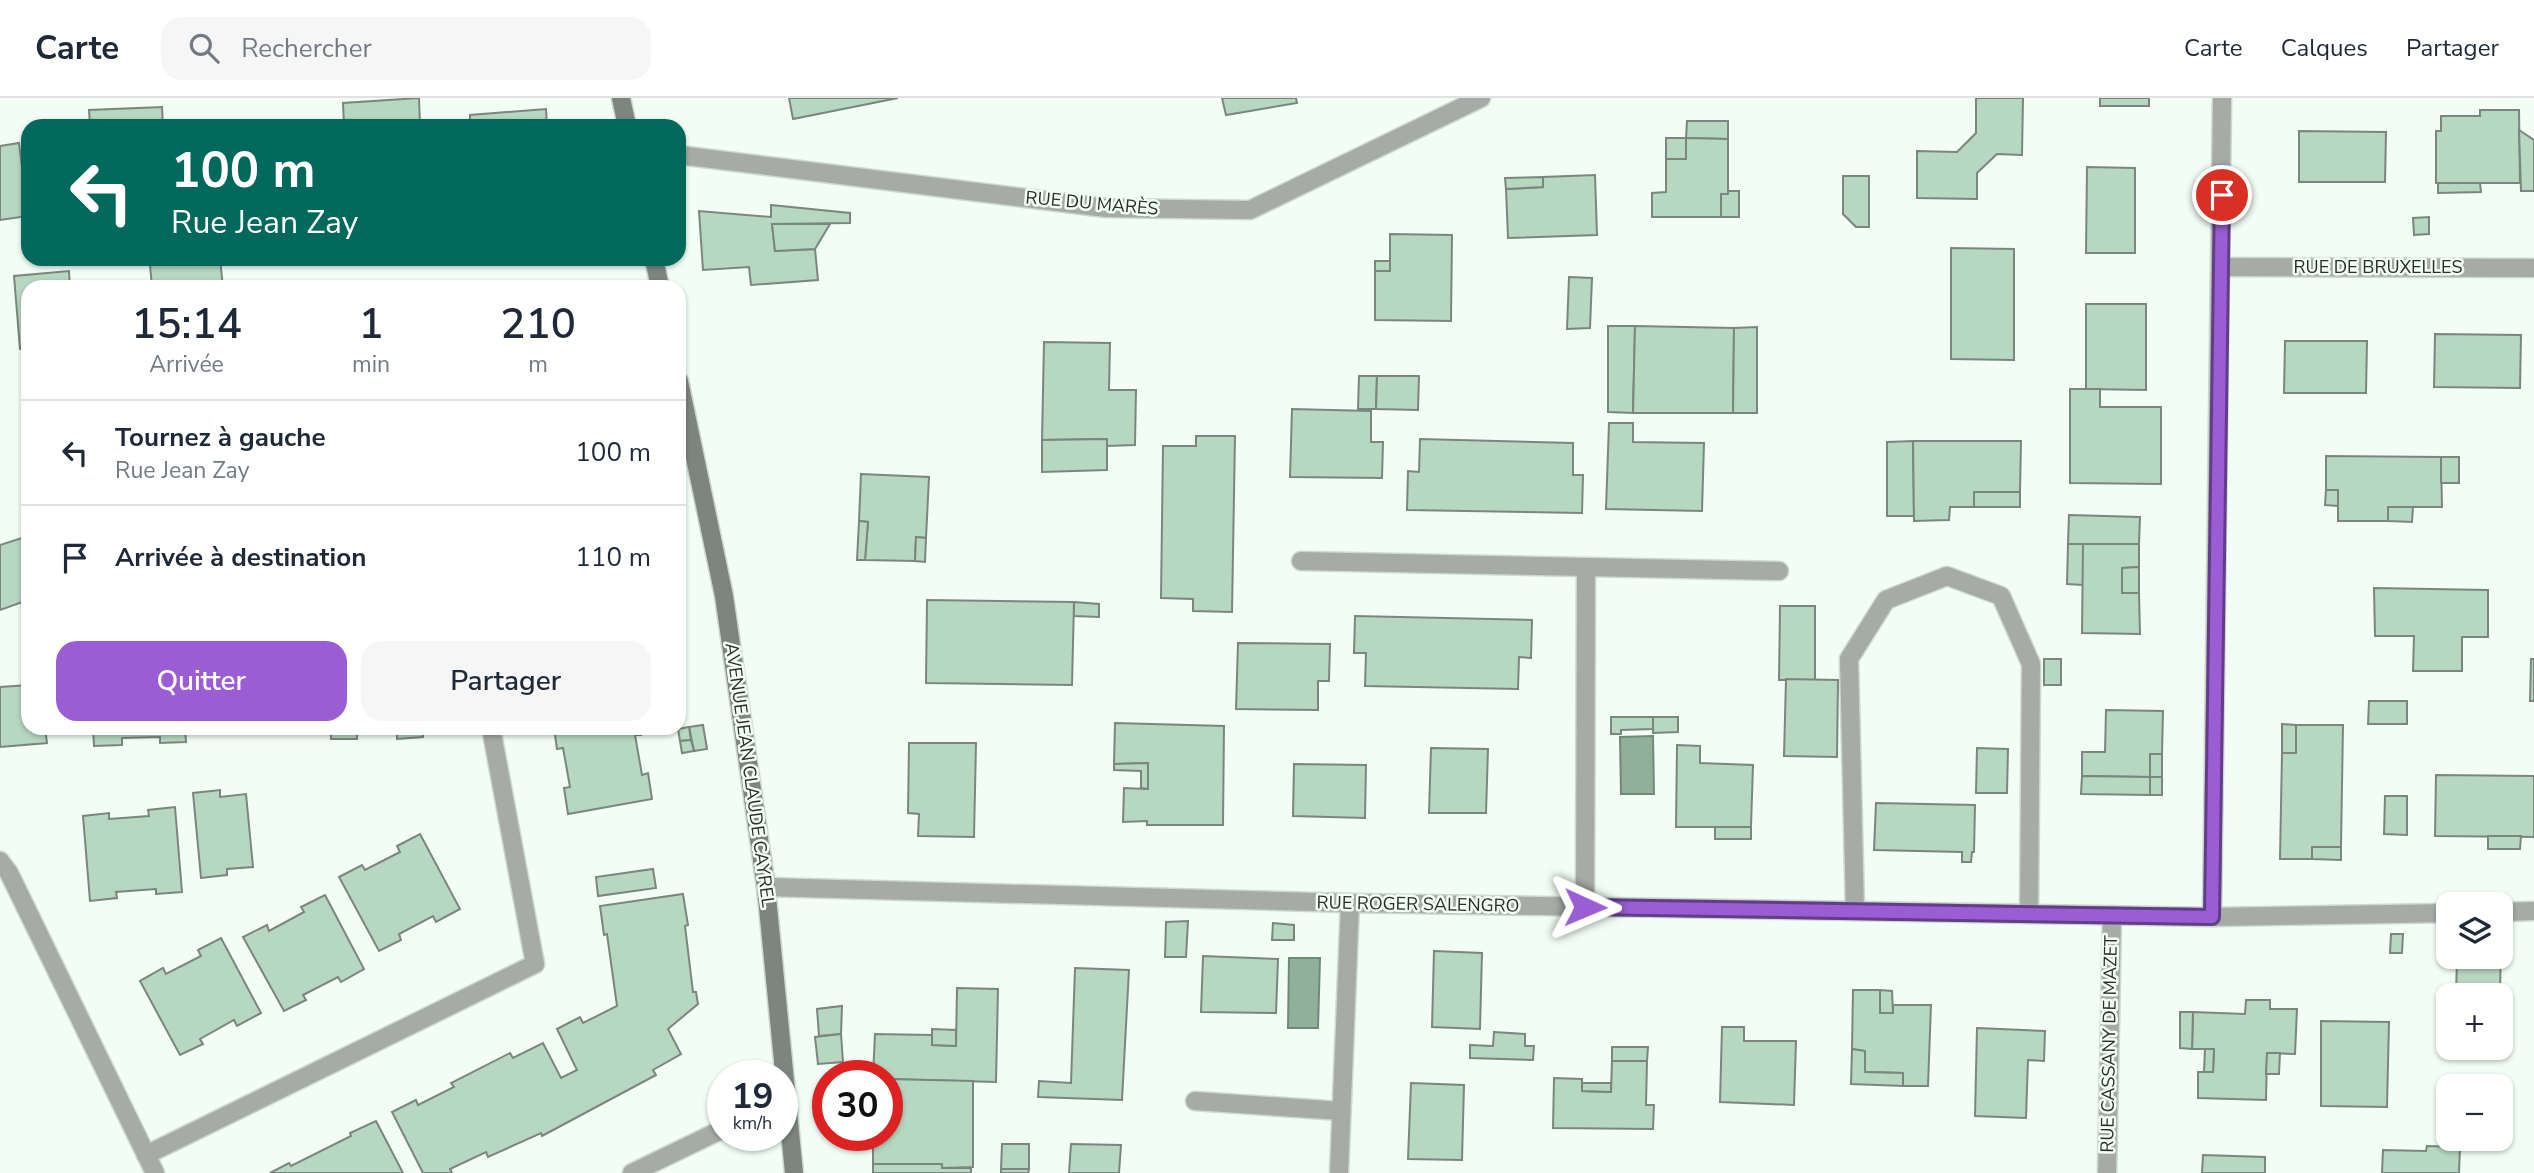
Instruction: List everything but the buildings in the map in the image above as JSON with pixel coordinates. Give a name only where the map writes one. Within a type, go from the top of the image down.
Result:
[{"type":"main road","points":[[621,98],[626,119]]},
{"type":"main road","name":"AVENUE JEAN CLAUDE CAYREL","points":[[686,415],[724,596],[766,887],[781,1060]]},
{"type":"main road","name":"AVENUE JEAN CLAUDE CAYREL","points":[[791,1151],[794,1173]]},
{"type":"street","name":"RUE DU MARÈS","points":[[686,156],[1106,208],[1250,210],[1481,98]]},
{"type":"street","points":[[2212,917],[2222,98]]},
{"type":"street","name":"RUE DE BRUXELLES","points":[[2222,267],[2534,268]]},
{"type":"street","points":[[1301,561],[1779,571]]},
{"type":"street","points":[[1585,907],[1586,567]]},
{"type":"street","points":[[1855,911],[1849,659],[1886,600],[1947,576],[2001,596],[2031,664],[2029,914]]},
{"type":"street","points":[[146,1156],[535,964],[492,735]]},
{"type":"street","points":[[0,861],[9,873],[155,1173]]},
{"type":"street","name":"RUE ROGER SALENGRO","points":[[766,887],[1350,903],[2212,917],[2436,913]]},
{"type":"street","points":[[1339,1173],[1350,903]]},
{"type":"street","points":[[2513,912],[2534,911]]},
{"type":"street","name":"RUE CASSANY DE MAZET","points":[[2107,1173],[2112,915]]},
{"type":"street","points":[[1195,1101],[1341,1111]]},
{"type":"street","points":[[632,1173],[707,1137]]},
{"type":"shaded area","points":[[1653,736],[1654,794],[1621,794],[1620,737]]},
{"type":"shaded area","points":[[1289,958],[1320,958],[1318,1028],[1288,1028]]},
{"type":"route","points":[[1585,907],[2212,917],[2222,195]]}]
